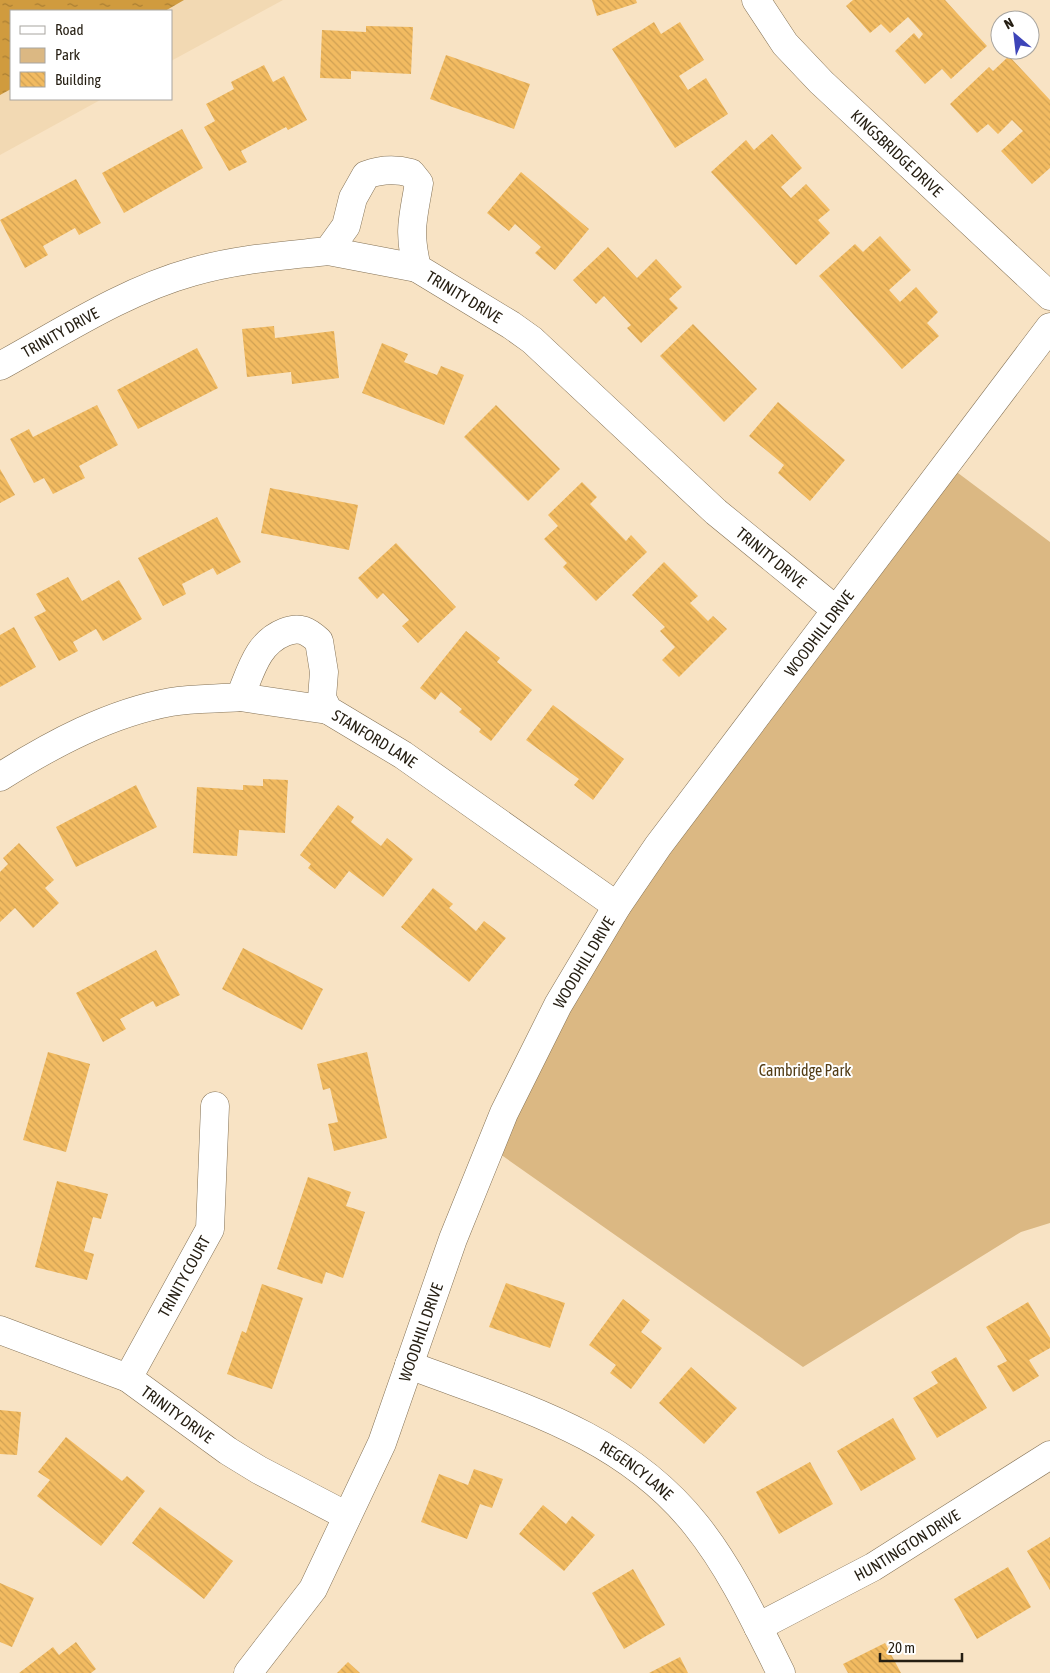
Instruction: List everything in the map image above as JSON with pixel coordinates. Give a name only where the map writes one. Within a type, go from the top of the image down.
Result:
[{"type":"street","name":"KINGSBRIDGE DRIVE","points":[[756,0],[785,44],[821,82],[1050,296]]},
{"type":"street","name":"TRINITY DRIVE","points":[[0,366],[122,299],[191,272],[237,262],[328,251],[346,226],[353,198],[366,174],[378,170],[399,170],[411,173],[419,183],[412,212],[410,239],[417,268],[486,308],[532,340],[716,512],[836,610]]},
{"type":"street","points":[[328,251],[417,268]]},
{"type":"street","name":"WOODHILL DRIVE","points":[[248,1673],[313,1589],[382,1443],[453,1239],[504,1113],[558,1005],[617,906],[658,846],[1050,327]]},
{"type":"street","name":"STANFORD LANE","points":[[240,697],[259,651],[273,637],[293,629],[307,630],[319,641],[324,672],[322,698],[328,710],[403,755],[617,906]]},
{"type":"street","points":[[0,778],[88,729],[125,714],[172,702],[240,697],[328,710]]},
{"type":"street","name":"TRINITY COURT","points":[[128,1378],[210,1229],[215,1106]]},
{"type":"street","name":"TRINITY DRIVE","points":[[0,1330],[128,1378],[228,1451],[259,1470],[347,1516]]},
{"type":"street","name":"REGENCY LANE","points":[[409,1365],[574,1428],[609,1447],[639,1469],[669,1495],[696,1525],[729,1572],[781,1673]]},
{"type":"street","name":"HUNTINGTON DRIVE","points":[[758,1627],[873,1568],[1050,1456]]},
{"type":"shaded area","points":[[0,0],[283,0],[172,60],[172,10],[10,10],[10,100],[100,100],[0,155]]},
{"type":"green space","name":"Cambridge Park","points":[[946,464],[1050,542],[1050,1223],[1021,1232],[803,1367],[490,1147],[558,1005]]},
{"type":"water","points":[[0,0],[184,0],[167,10],[10,10],[10,90],[0,95]]},
{"type":"building","points":[[592,0],[636,0],[637,3],[597,16]]},
{"type":"building","points":[[853,0],[945,0],[987,46],[951,79],[942,69],[925,84],[895,51],[914,33],[919,39],[923,34],[908,17],[890,33],[881,24],[870,33],[846,6]]},
{"type":"building","points":[[654,22],[661,34],[680,22],[704,60],[679,76],[688,90],[706,78],[728,114],[675,148],[612,49]]},
{"type":"building","points":[[366,26],[413,27],[411,74],[351,71],[351,79],[320,78],[322,30],[366,32]]},
{"type":"building","points":[[446,55],[530,84],[514,129],[430,99]]},
{"type":"building","points":[[1005,60],[1013,60],[1050,100],[1050,168],[1032,184],[1001,151],[1023,131],[1012,120],[998,134],[988,124],[977,133],[950,104],[989,67],[993,71]]},
{"type":"building","points":[[264,65],[273,82],[284,76],[307,120],[288,130],[286,127],[241,151],[247,162],[229,171],[204,127],[215,121],[206,104],[234,89],[231,82]]},
{"type":"building","points":[[182,129],[203,168],[124,213],[102,173]]},
{"type":"building","points":[[772,134],[802,168],[781,187],[791,198],[806,184],[830,210],[818,220],[830,233],[796,265],[711,172],[746,140],[754,150]]},
{"type":"building","points":[[521,172],[589,229],[555,270],[535,253],[541,247],[515,224],[509,231],[487,213]]},
{"type":"building","points":[[76,179],[101,223],[79,235],[75,228],[43,246],[48,255],[25,268],[0,220]]},
{"type":"building","points":[[880,236],[911,270],[889,290],[900,302],[916,287],[938,312],[927,323],[939,336],[902,369],[819,276],[855,244],[863,252]]},
{"type":"building","points":[[608,247],[637,278],[656,259],[682,287],[669,299],[678,308],[641,343],[627,328],[631,325],[604,296],[596,304],[573,280]]},
{"type":"building","points":[[693,324],[757,389],[724,422],[660,356]]},
{"type":"building","points":[[274,326],[275,338],[334,331],[339,378],[292,384],[291,372],[247,377],[242,329]]},
{"type":"building","points":[[382,343],[408,354],[404,362],[437,375],[441,366],[464,375],[444,425],[362,393]]},
{"type":"building","points":[[197,348],[218,388],[138,429],[117,390]]},
{"type":"building","points":[[778,402],[845,460],[810,501],[778,473],[784,465],[749,436]]},
{"type":"building","points":[[97,405],[118,445],[79,466],[85,478],[53,494],[44,478],[34,483],[10,439],[29,429],[33,437]]},
{"type":"building","points":[[496,405],[560,469],[528,501],[464,437]]},
{"type":"building","points":[[0,469],[15,495],[0,503]]},
{"type":"building","points":[[582,482],[597,497],[590,504],[626,541],[631,535],[647,552],[596,601],[563,567],[567,563],[544,539],[558,526],[548,515]]},
{"type":"building","points":[[270,488],[358,505],[349,550],[261,533]]},
{"type":"building","points":[[217,517],[241,562],[217,575],[213,568],[182,584],[186,594],[163,606],[138,558]]},
{"type":"building","points":[[396,543],[456,607],[418,643],[402,626],[409,620],[383,593],[377,599],[358,578]]},
{"type":"building","points":[[664,562],[698,596],[690,603],[708,621],[713,616],[727,629],[679,677],[662,660],[675,647],[660,631],[665,627],[632,595]]},
{"type":"building","points":[[68,577],[82,601],[119,580],[142,619],[103,641],[96,629],[73,642],[78,651],[59,661],[34,617],[46,611],[36,594]]},
{"type":"building","points":[[14,627],[36,667],[0,687],[0,635]]},
{"type":"building","points":[[466,631],[500,658],[497,662],[532,690],[491,741],[479,732],[481,729],[459,712],[462,709],[441,692],[435,700],[420,688]]},
{"type":"building","points":[[553,705],[624,759],[593,800],[574,785],[579,779],[526,740]]},
{"type":"building","points":[[263,779],[288,780],[285,833],[239,830],[237,856],[193,853],[197,787],[243,790],[243,785],[263,786]]},
{"type":"building","points":[[136,785],[157,827],[76,867],[56,827]]},
{"type":"building","points":[[338,805],[354,817],[351,822],[381,846],[387,838],[413,859],[383,897],[349,871],[335,889],[308,868],[311,864],[300,855]]},
{"type":"building","points":[[19,843],[54,880],[45,888],[59,903],[33,928],[15,908],[0,922],[0,872],[8,864],[3,858]]},
{"type":"building","points":[[433,888],[453,904],[449,908],[476,931],[484,921],[506,938],[469,982],[401,927]]},
{"type":"building","points":[[243,948],[323,989],[302,1030],[222,989]]},
{"type":"building","points":[[156,950],[180,995],[156,1007],[153,1001],[120,1019],[126,1029],[103,1042],[76,993]]},
{"type":"building","points":[[48,1052],[90,1064],[66,1152],[23,1140]]},
{"type":"building","points":[[367,1052],[387,1138],[334,1151],[328,1124],[338,1122],[330,1088],[323,1090],[317,1064]]},
{"type":"building","points":[[308,1177],[351,1192],[346,1206],[365,1212],[343,1278],[326,1272],[322,1284],[277,1269]]},
{"type":"building","points":[[57,1181],[108,1194],[101,1219],[93,1217],[84,1251],[94,1254],[87,1280],[35,1267]]},
{"type":"building","points":[[506,1283],[565,1303],[550,1348],[489,1327]]},
{"type":"building","points":[[262,1284],[303,1298],[272,1389],[227,1374],[242,1331],[246,1333]]},
{"type":"building","points":[[623,1299],[650,1320],[641,1332],[662,1348],[631,1389],[610,1373],[616,1365],[589,1345]]},
{"type":"building","points":[[1028,1302],[1050,1338],[1050,1348],[1029,1360],[1039,1376],[1013,1392],[997,1366],[1007,1361],[986,1327]]},
{"type":"building","points":[[956,1357],[987,1408],[937,1438],[913,1398],[938,1383],[931,1372]]},
{"type":"building","points":[[691,1367],[737,1408],[704,1444],[659,1403]]},
{"type":"building","points":[[0,1410],[21,1412],[17,1455],[0,1454]]},
{"type":"building","points":[[893,1418],[916,1459],[861,1491],[837,1451]]},
{"type":"building","points":[[66,1437],[122,1481],[127,1476],[145,1491],[101,1546],[37,1496],[50,1480],[38,1472]]},
{"type":"building","points":[[810,1462],[833,1504],[779,1534],[756,1492]]},
{"type":"building","points":[[474,1469],[503,1479],[492,1508],[480,1504],[467,1539],[421,1522],[439,1474],[468,1485]]},
{"type":"building","points":[[543,1505],[566,1524],[572,1516],[595,1535],[564,1571],[519,1534]]},
{"type":"building","points":[[160,1507],[233,1561],[204,1599],[132,1543]]},
{"type":"building","points":[[1050,1537],[1050,1590],[1027,1551]]},
{"type":"building","points":[[1008,1567],[1031,1607],[977,1639],[954,1599]]},
{"type":"building","points":[[633,1569],[665,1625],[624,1649],[592,1593]]},
{"type":"building","points":[[0,1583],[34,1598],[12,1647],[0,1642]]},
{"type":"building","points":[[76,1642],[96,1669],[91,1673],[19,1673],[53,1647],[59,1655]]},
{"type":"building","points":[[885,1643],[901,1673],[848,1673],[843,1664]]},
{"type":"building","points":[[680,1657],[688,1673],[649,1673]]},
{"type":"building","points":[[348,1662],[360,1673],[337,1673]]}]
